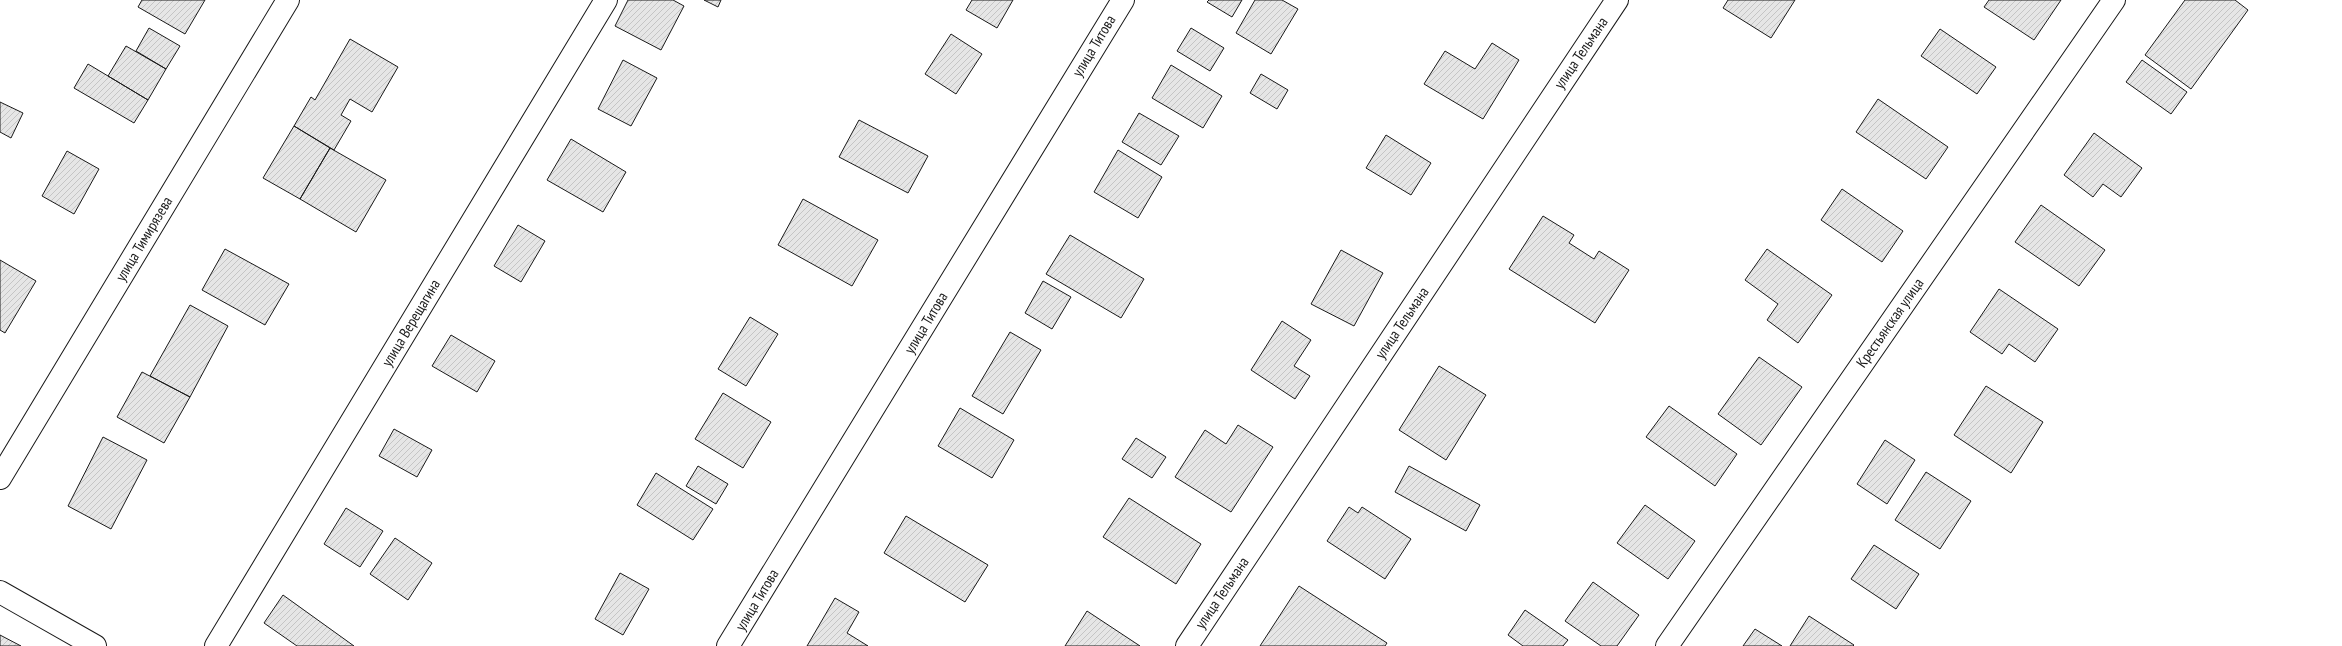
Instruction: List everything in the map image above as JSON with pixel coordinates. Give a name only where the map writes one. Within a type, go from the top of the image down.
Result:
[{"type":"street","name":"улица Тимирязева","points":[[0,478],[288,0]]},
{"type":"street","name":"улица Верещагина","points":[[216,646],[606,0]]},
{"type":"street","name":"улица Титова","points":[[728,646],[1123,0]]},
{"type":"street","name":"улица Тельмана","points":[[1187,646],[1617,0]]},
{"type":"street","name":"Крестьянская улица","points":[[1667,646],[2114,0]]},
{"type":"street","points":[[0,592],[95,646]]},
{"type":"building","points":[[142,0],[205,0],[185,34],[138,7]]},
{"type":"building","points":[[628,0],[673,0],[684,6],[661,50],[615,26]]},
{"type":"building","points":[[704,0],[721,0],[718,7]]},
{"type":"building","points":[[972,0],[1013,0],[997,28],[966,10]]},
{"type":"building","points":[[1209,0],[1242,0],[1232,17],[1207,2]]},
{"type":"building","points":[[1255,0],[1282,0],[1298,9],[1271,54],[1236,33]]},
{"type":"building","points":[[1728,0],[1795,0],[1771,38],[1723,8]]},
{"type":"building","points":[[1989,0],[2061,0],[2034,40],[1984,7]]},
{"type":"building","points":[[2185,0],[2235,0],[2248,10],[2191,89],[2145,55]]},
{"type":"building","points":[[149,28],[180,46],[166,69],[136,51]]},
{"type":"building","points":[[1191,28],[1224,48],[1210,71],[1177,51]]},
{"type":"building","points":[[1940,29],[1996,67],[1977,94],[1921,56]]},
{"type":"building","points":[[951,34],[982,54],[956,94],[925,74]]},
{"type":"building","points":[[350,39],[398,67],[372,112],[350,99],[341,115],[351,121],[334,150],[294,126],[311,97],[315,100]]},
{"type":"building","points":[[1492,43],[1519,60],[1483,119],[1424,84],[1445,51],[1475,69]]},
{"type":"building","points":[[126,46],[166,69],[148,100],[108,76]]},
{"type":"building","points":[[623,60],[657,78],[631,126],[598,109]]},
{"type":"building","points":[[2142,60],[2187,92],[2171,114],[2126,82]]},
{"type":"building","points":[[88,64],[148,100],[134,123],[74,88]]},
{"type":"building","points":[[1171,65],[1222,96],[1203,128],[1152,98]]},
{"type":"building","points":[[1261,74],[1288,90],[1277,109],[1250,93]]},
{"type":"building","points":[[1878,99],[1948,147],[1926,179],[1856,132]]},
{"type":"building","points":[[0,102],[23,113],[11,138],[0,132]]},
{"type":"building","points":[[1139,113],[1179,136],[1161,165],[1122,142]]},
{"type":"building","points":[[859,120],[928,156],[908,193],[839,157]]},
{"type":"building","points":[[294,126],[330,148],[300,199],[263,178]]},
{"type":"building","points":[[2094,133],[2142,168],[2121,197],[2103,184],[2093,197],[2064,175]]},
{"type":"building","points":[[1386,135],[1431,163],[1411,195],[1366,168]]},
{"type":"building","points":[[571,139],[626,172],[603,212],[547,180]]},
{"type":"building","points":[[330,148],[386,180],[356,232],[300,199]]},
{"type":"building","points":[[1118,150],[1162,177],[1138,218],[1094,192]]},
{"type":"building","points":[[67,151],[99,169],[74,214],[42,196]]},
{"type":"building","points":[[1842,189],[1903,231],[1882,262],[1821,220]]},
{"type":"building","points":[[803,199],[878,240],[852,286],[778,245]]},
{"type":"building","points":[[2041,205],[2105,250],[2079,286],[2015,242]]},
{"type":"building","points":[[1543,216],[1574,235],[1569,243],[1594,259],[1599,251],[1629,270],[1595,323],[1509,269]]},
{"type":"building","points":[[518,225],[545,241],[521,282],[494,266]]},
{"type":"building","points":[[1070,235],[1144,279],[1121,318],[1046,274]]},
{"type":"building","points":[[225,249],[289,284],[265,325],[202,290]]},
{"type":"building","points":[[1767,249],[1832,295],[1798,343],[1767,320],[1778,304],[1745,280]]},
{"type":"building","points":[[1341,250],[1383,273],[1354,326],[1311,304]]},
{"type":"building","points":[[0,260],[36,281],[5,333],[0,330]]},
{"type":"building","points":[[1043,281],[1071,297],[1052,329],[1025,313]]},
{"type":"building","points":[[1999,289],[2058,329],[2035,362],[2009,344],[2002,354],[1970,332]]},
{"type":"building","points":[[190,305],[228,326],[190,397],[150,376]]},
{"type":"building","points":[[750,317],[778,334],[746,386],[718,369]]},
{"type":"building","points":[[1282,321],[1311,340],[1294,366],[1310,376],[1295,399],[1251,370]]},
{"type":"building","points":[[1010,332],[1041,350],[1003,414],[972,396]]},
{"type":"building","points":[[451,335],[495,361],[477,392],[432,366]]},
{"type":"building","points":[[1759,357],[1802,387],[1761,445],[1718,414]]},
{"type":"building","points":[[1439,366],[1486,395],[1446,460],[1399,430]]},
{"type":"building","points":[[142,372],[190,397],[164,443],[117,417]]},
{"type":"building","points":[[1986,386],[2043,422],[2011,473],[1954,435]]},
{"type":"building","points":[[723,393],[771,422],[743,468],[695,439]]},
{"type":"building","points":[[1669,406],[1737,454],[1715,486],[1646,437]]},
{"type":"building","points":[[960,408],[1014,440],[992,478],[938,446]]},
{"type":"building","points":[[1238,425],[1273,447],[1231,512],[1175,477],[1205,430],[1226,444]]},
{"type":"building","points":[[394,429],[432,450],[417,477],[379,456]]},
{"type":"building","points":[[103,437],[147,460],[111,529],[68,506]]},
{"type":"building","points":[[1136,438],[1166,457],[1152,478],[1122,459]]},
{"type":"building","points":[[1885,440],[1915,460],[1887,504],[1857,484]]},
{"type":"building","points":[[698,466],[728,484],[716,504],[686,486]]},
{"type":"building","points":[[1409,466],[1480,505],[1466,531],[1395,492]]},
{"type":"building","points":[[1926,472],[1971,501],[1940,549],[1895,520]]},
{"type":"building","points":[[656,473],[713,509],[693,540],[637,505]]},
{"type":"building","points":[[1129,498],[1201,544],[1176,584],[1103,537]]},
{"type":"building","points":[[1645,505],[1695,541],[1668,579],[1617,543]]},
{"type":"building","points":[[1349,507],[1358,513],[1362,507],[1411,539],[1385,579],[1327,541]]},
{"type":"building","points":[[346,508],[383,531],[360,567],[324,544]]},
{"type":"building","points":[[906,516],[988,565],[965,602],[884,553]]},
{"type":"building","points":[[395,538],[432,563],[408,600],[370,574]]},
{"type":"building","points":[[1874,545],[1919,574],[1896,609],[1851,579]]},
{"type":"building","points":[[620,573],[649,589],[623,635],[595,619]]},
{"type":"building","points":[[1593,582],[1639,615],[1617,646],[1601,646],[1565,621]]},
{"type":"building","points":[[1299,586],[1387,643],[1385,646],[1260,646]]},
{"type":"building","points":[[283,595],[354,646],[297,646],[264,623]]},
{"type":"building","points":[[835,598],[859,612],[847,633],[868,646],[807,646]]},
{"type":"building","points":[[1525,610],[1568,640],[1563,646],[1523,646],[1508,635]]},
{"type":"building","points":[[1087,611],[1140,646],[1065,646]]},
{"type":"building","points":[[1809,616],[1854,645],[1790,646]]},
{"type":"building","points":[[1755,629],[1782,646],[1743,646]]},
{"type":"building","points":[[0,635],[21,646],[0,646]]}]
